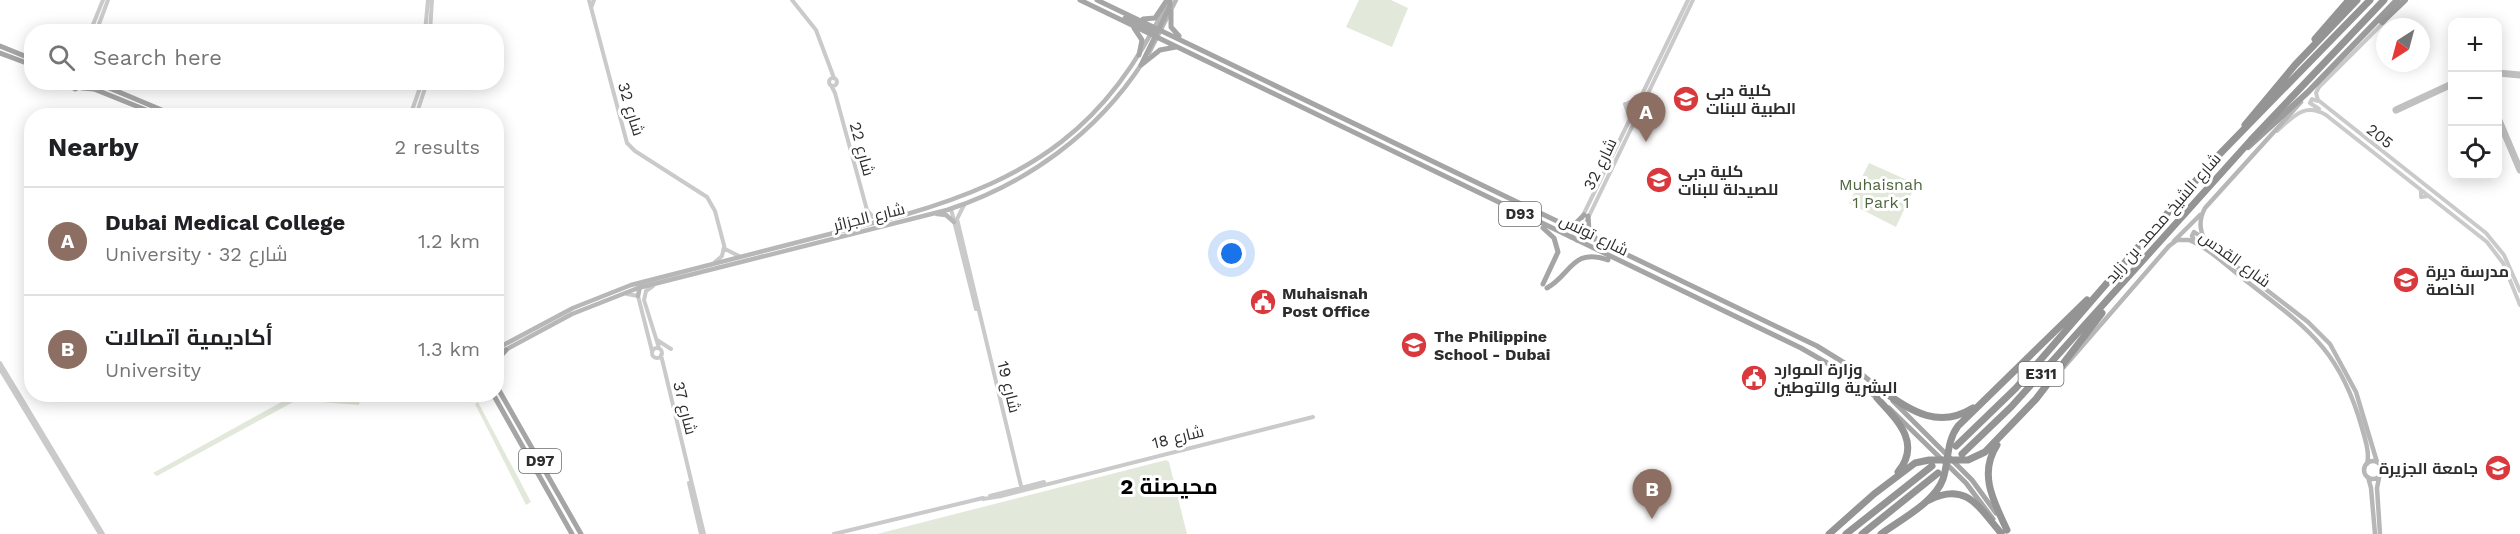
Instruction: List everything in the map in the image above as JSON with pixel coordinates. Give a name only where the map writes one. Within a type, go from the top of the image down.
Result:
[{"type":"highway","points":[[2241,133],[2250,117],[2349,0]]},
{"type":"highway","points":[[2295,65],[2357,0]]},
{"type":"highway","name":"شارع الشيخ محمد بن زايد","points":[[1956,446],[2016,388],[2107,282],[2241,133],[2370,0]]},
{"type":"highway","name":"شارع الشيخ محمد بن زايد","points":[[1962,454],[2011,407],[2237,155],[2384,0]]},
{"type":"highway","points":[[2237,155],[2308,92],[2397,0]]},
{"type":"highway","points":[[2363,37],[2407,0]]},
{"type":"highway","points":[[1939,487],[1953,434],[2107,282]]},
{"type":"highway","points":[[1829,534],[1891,480],[1919,461],[1974,459],[1989,450],[2050,381],[2117,291]]},
{"type":"highway","points":[[1884,392],[1918,414],[1937,418],[1957,416],[1990,396]]},
{"type":"highway","points":[[1877,398],[1900,424],[1908,438],[1907,457],[1891,480]]},
{"type":"highway","points":[[2005,533],[1990,491],[1988,474],[1990,456],[2008,430]]},
{"type":"highway","points":[[1953,434],[1953,445],[1958,453],[1974,459]]},
{"type":"highway","points":[[1881,534],[1919,506],[1939,487],[1942,477],[1939,469],[1928,461],[1919,461]]},
{"type":"highway","points":[[1846,534],[1932,466]]},
{"type":"highway","points":[[1862,534],[1938,473]]},
{"type":"highway","points":[[1919,506],[1941,495],[1966,496],[1980,506],[2005,533]]},
{"type":"main road","name":"شارع تونس","points":[[1080,0],[1131,25],[1187,43],[1817,346],[1845,363],[1884,392],[1947,460]]},
{"type":"main road","name":"شارع تونس","points":[[1097,0],[1133,18],[1178,48],[1814,355],[1877,398],[1947,460]]},
{"type":"main road","points":[[1133,18],[1153,19],[1168,0]]},
{"type":"main road","points":[[1142,65],[1157,33],[1168,0]]},
{"type":"main road","name":"شارع الجزائر","points":[[504,344],[552,318],[597,298],[714,262],[885,219],[984,188],[1034,161],[1077,129],[1106,99],[1157,33],[1176,0]]},
{"type":"main road","points":[[1171,11],[1172,29],[1187,43]]},
{"type":"main road","points":[[1106,13],[1157,33]]},
{"type":"main road","points":[[1131,25],[1142,38],[1139,54]]},
{"type":"main road","points":[[0,46],[24,56]]},
{"type":"main road","points":[[1142,65],[1160,50],[1178,48]]},
{"type":"main road","points":[[0,52],[24,62]]},
{"type":"main road","name":"شارع الجزائر","points":[[506,350],[572,314],[638,288],[964,204],[1017,179],[1058,152],[1113,103],[1142,65]]},
{"type":"main road","points":[[96,90],[141,108]]},
{"type":"main road","points":[[114,90],[157,108]]},
{"type":"main road","name":"شارع القدس","points":[[2308,92],[2205,208],[2201,219],[2202,235],[2207,244],[2305,320],[2327,340],[2352,383],[2377,462]]},
{"type":"main road","points":[[951,209],[954,203],[980,193],[984,188]]},
{"type":"main road","points":[[1502,206],[1547,231],[1556,241],[1558,258],[1545,286],[1579,259],[1599,258],[1626,266]]},
{"type":"main road","points":[[2173,242],[2205,208]]},
{"type":"main road","points":[[931,214],[945,215],[954,222]]},
{"type":"main road","points":[[1554,221],[1572,225],[1586,216],[1589,230],[1604,245]]},
{"type":"main road","points":[[2201,246],[2192,237],[2194,232],[2198,232],[2206,245],[2219,254]]},
{"type":"main road","name":"شارع القدس","points":[[2050,381],[2173,242],[2186,239],[2201,246],[2304,325],[2331,356],[2348,387],[2363,433],[2368,457],[2367,464]]},
{"type":"main road","points":[[638,296],[638,288],[705,265]]},
{"type":"main road","points":[[1701,291],[1711,287]]},
{"type":"main road","points":[[2304,325],[2307,323],[2327,340]]},
{"type":"main road","name":"D97","points":[[504,399],[581,534]]},
{"type":"main road","name":"D97","points":[[498,402],[572,534]]},
{"type":"main road","name":"D93","points":[[1947,460],[1984,494],[2005,533]]},
{"type":"main road","points":[[2375,534],[2371,488],[2364,471],[2367,464],[2377,462],[2382,470],[2377,488],[2380,534]]},
{"type":"main road","points":[[2368,477],[2379,478]]},
{"type":"street","points":[[93,24],[103,0]]},
{"type":"street","points":[[99,24],[108,0]]},
{"type":"street","points":[[430,24],[432,0]]},
{"type":"street","name":"شارع 32","points":[[588,0],[626,141],[635,151],[707,197],[715,211],[724,246]]},
{"type":"street","points":[[591,8],[594,0]]},
{"type":"street","name":"شارع 22","points":[[792,0],[816,30],[830,71],[867,210]]},
{"type":"street","name":"شارع 32","points":[[1574,240],[1688,0]]},
{"type":"street","name":"شارع 32","points":[[1586,216],[1646,99],[1693,0]]},
{"type":"street","points":[[2327,113],[2317,98],[2319,87],[2407,0]]},
{"type":"street","points":[[426,24],[427,2]]},
{"type":"street","points":[[1640,111],[1638,108],[1647,83]]},
{"type":"street","points":[[413,108],[419,90]]},
{"type":"street","points":[[419,108],[424,90]]},
{"type":"street","points":[[1630,119],[1626,103],[1640,98]]},
{"type":"street","points":[[1635,120],[1649,115],[1646,99]]},
{"type":"street","points":[[2314,99],[2327,113],[2310,104],[2311,100],[2314,99]]},
{"type":"street","points":[[1625,140],[1637,110],[1636,106]]},
{"type":"street","points":[[2271,135],[2300,111],[2313,109],[2327,113]]},
{"type":"street","name":"205","points":[[2327,113],[2423,190]]},
{"type":"street","name":"205","points":[[2327,113],[2449,203],[2495,241],[2508,260],[2520,291]]},
{"type":"street","points":[[2449,203],[2428,190],[2423,190],[2421,197],[2430,196],[2491,246],[2506,269],[2520,305]]},
{"type":"street","name":"شارع 19","points":[[964,204],[957,219],[1022,489]]},
{"type":"street","name":"شارع 19","points":[[951,209],[979,315]]},
{"type":"street","points":[[867,210],[873,217],[885,219]]},
{"type":"street","points":[[856,226],[865,220],[867,210]]},
{"type":"street","points":[[724,246],[730,253],[739,256]]},
{"type":"street","points":[[714,262],[722,256],[724,246]]},
{"type":"street","points":[[659,356],[659,348],[644,296],[648,289],[662,281]]},
{"type":"street","points":[[618,295],[633,293],[638,296],[652,351],[659,348]]},
{"type":"street","points":[[653,333],[659,344],[671,349]]},
{"type":"street","name":"شارع 37","points":[[652,351],[659,356],[662,366],[702,534]]},
{"type":"street","points":[[0,363],[102,534]]},
{"type":"street","points":[[0,369],[102,534]]},
{"type":"street","name":"شارع 18","points":[[834,534],[1312,416]]},
{"type":"street","points":[[1014,490],[1020,480],[1034,484]]},
{"type":"street","name":"شارع 18","points":[[983,499],[1034,484],[1056,481]]},
{"type":"street","name":"شارع 18","points":[[843,534],[855,530]]},
{"type":"green space","points":[[1359,0],[1391,0],[1408,8],[1392,47],[1346,27]]},
{"type":"green space","name":"Muhaisnah 1 Park 1","points":[[1869,163],[1916,184],[1896,227],[1849,203]]},
{"type":"green space","points":[[281,402],[293,402],[157,476],[153,473]]},
{"type":"green space","points":[[322,402],[360,402],[359,405]]},
{"type":"green space","points":[[478,402],[531,502],[526,505],[475,404]]},
{"type":"green space","points":[[1166,460],[1169,462],[1187,534],[877,534]]},
{"type":"taxiway","points":[[2502,73],[2520,75]]},
{"type":"taxiway","points":[[2396,110],[2448,86]]},
{"type":"taxiway","points":[[2501,126],[2520,170]]},
{"type":"place","name":"كلية دبي الطبية للبنات","points":[[1686,99]]},
{"type":"place","name":"Dubai Medical College","points":[[1646,142]]},
{"type":"place","name":"كلية دبي للصيدلة للبنات","points":[[1659,180]]},
{"type":"place","name":"مدرسة ديرة الخاصة","points":[[2406,280]]},
{"type":"place","name":"Muhaisnah Post Office","points":[[1263,302]]},
{"type":"place","name":"The Philippine School - Dubai","points":[[1414,345]]},
{"type":"place","name":"وزارة الموارد البشرية والتوطين","points":[[1754,378]]},
{"type":"place","name":"جامعة الجزيرة","points":[[2498,468]]},
{"type":"place","name":"أكاديمية اتصالات","points":[[1652,519]]},
{"type":"district","name":"محيصنة 2","points":[[1169,486]]}]
